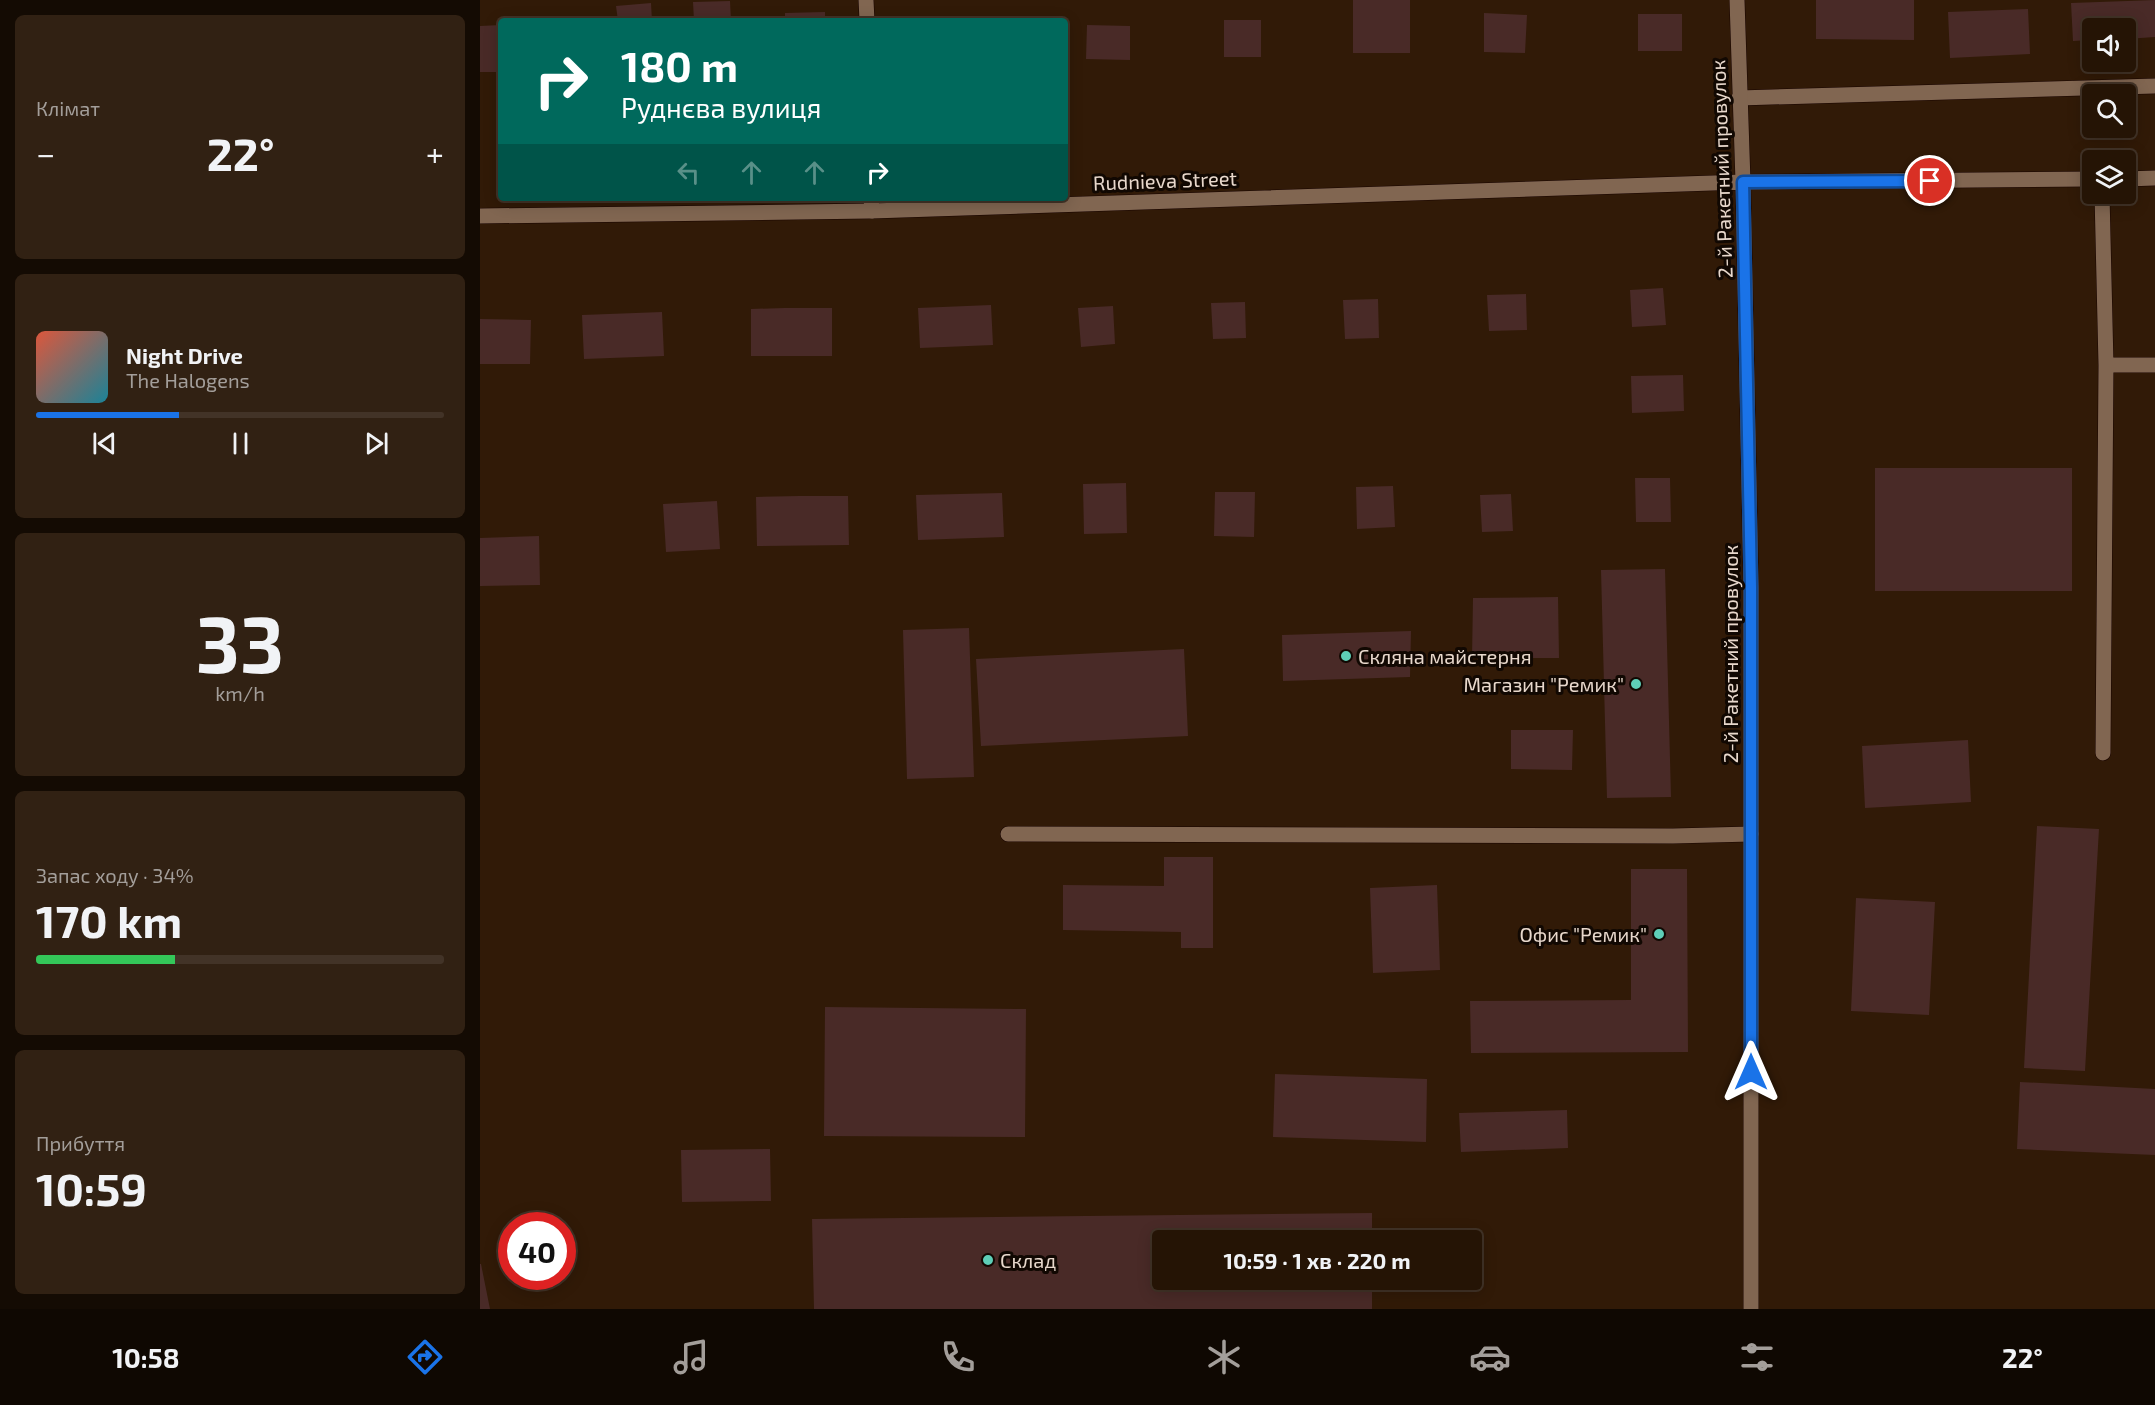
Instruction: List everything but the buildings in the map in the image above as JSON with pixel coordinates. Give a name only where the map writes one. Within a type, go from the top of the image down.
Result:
[{"type":"street","points":[[866,0],[867,18]]},
{"type":"street","name":"2-й Ракетний провулок","points":[[1737,0],[1751,587],[1751,1309]]},
{"type":"street","points":[[1739,98],[2155,86]]},
{"type":"street","points":[[2136,179],[2155,178]]},
{"type":"street","name":"Rudnieva Street","points":[[1068,199],[1743,182],[2082,179]]},
{"type":"street","name":"Rudnieva Street","points":[[480,216],[991,201]]},
{"type":"street","points":[[2102,204],[2106,365],[2103,753]]},
{"type":"street","points":[[2106,365],[2155,365]]},
{"type":"street","points":[[1008,834],[1637,836],[1751,834]]},
{"type":"place","name":"Скляна майстерня","points":[[1346,656]]},
{"type":"place","name":"Магазин \"Ремик\"","points":[[1636,684]]},
{"type":"place","name":"Офис \"Ремик\"","points":[[1659,934]]},
{"type":"place","name":"Склад","points":[[988,1260]]},
{"type":"route","points":[[1751,1072],[1751,587],[1743,182],[1930,181]]}]
